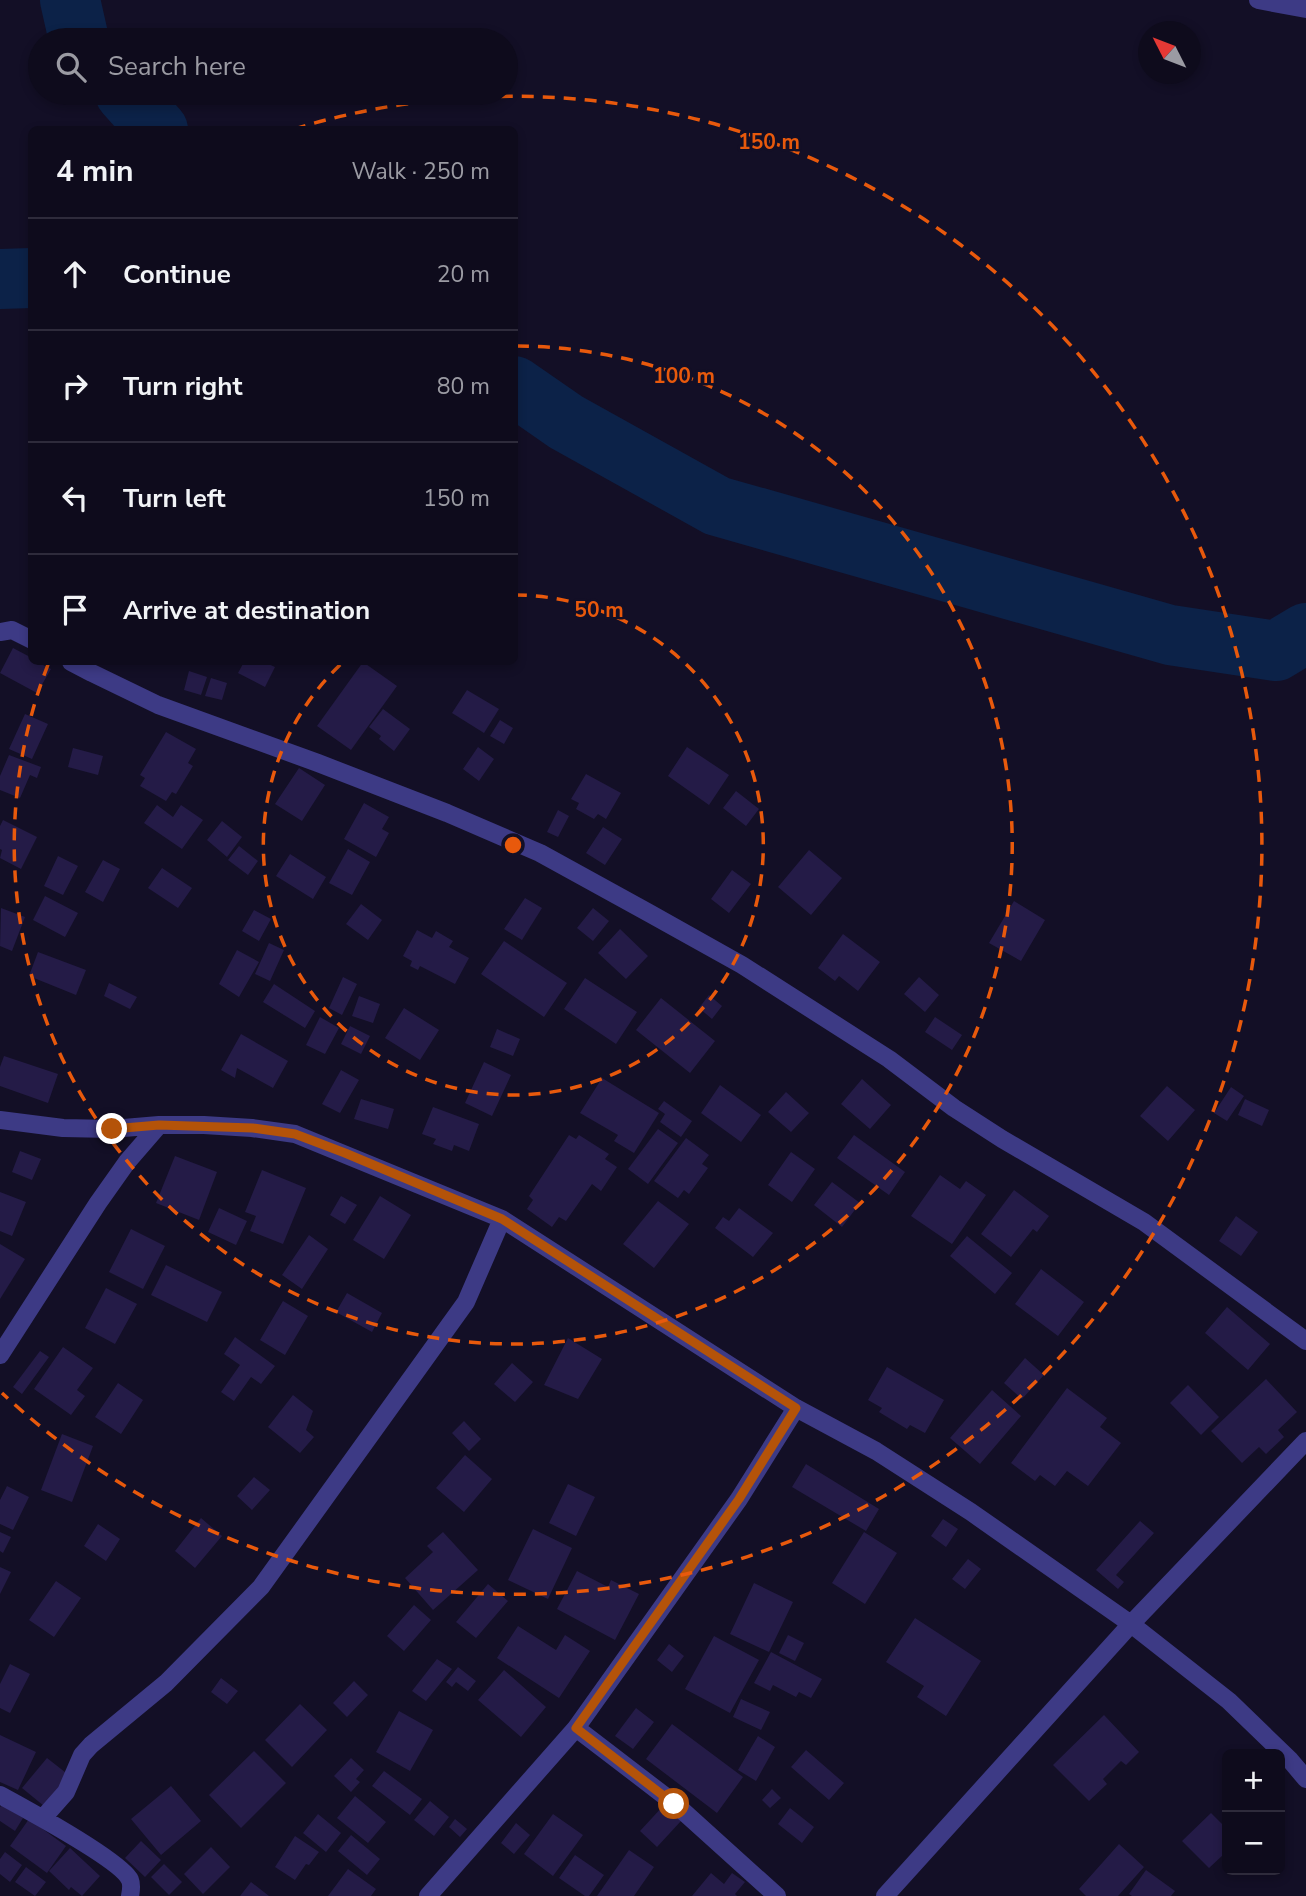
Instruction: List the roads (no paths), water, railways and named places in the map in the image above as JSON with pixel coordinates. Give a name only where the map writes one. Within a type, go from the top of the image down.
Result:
[{"type":"street","points":[[1258,0],[1306,9]]},
{"type":"street","points":[[0,632],[12,630],[28,638]]},
{"type":"street","points":[[77,665],[159,705],[447,813],[540,853],[742,965],[889,1059],[954,1108],[1002,1139],[1144,1222],[1306,1341]]},
{"type":"street","points":[[0,1121],[112,1129],[159,1125],[253,1128],[295,1134],[502,1219],[796,1408],[876,1451],[971,1512],[1131,1624],[1229,1701],[1306,1779]]},
{"type":"street","points":[[0,1355],[98,1203],[127,1162],[159,1125]]},
{"type":"street","points":[[43,1818],[66,1792],[82,1755],[91,1745],[166,1683],[261,1587],[466,1302],[502,1219]]},
{"type":"street","points":[[428,1896],[576,1728],[739,1499],[796,1408]]},
{"type":"street","points":[[885,1896],[1131,1624],[1306,1441]]},
{"type":"street","points":[[576,1728],[674,1804],[777,1896]]},
{"type":"street","points":[[0,1795],[43,1818],[118,1867],[130,1879],[130,1896]]},
{"type":"waterway","points":[[70,0],[76,28]]},
{"type":"waterway","points":[[136,105],[154,126]]},
{"type":"waterway","points":[[0,279],[28,278]]},
{"type":"waterway","points":[[518,389],[566,422],[717,506],[1170,635],[1276,651],[1306,633]]}]
